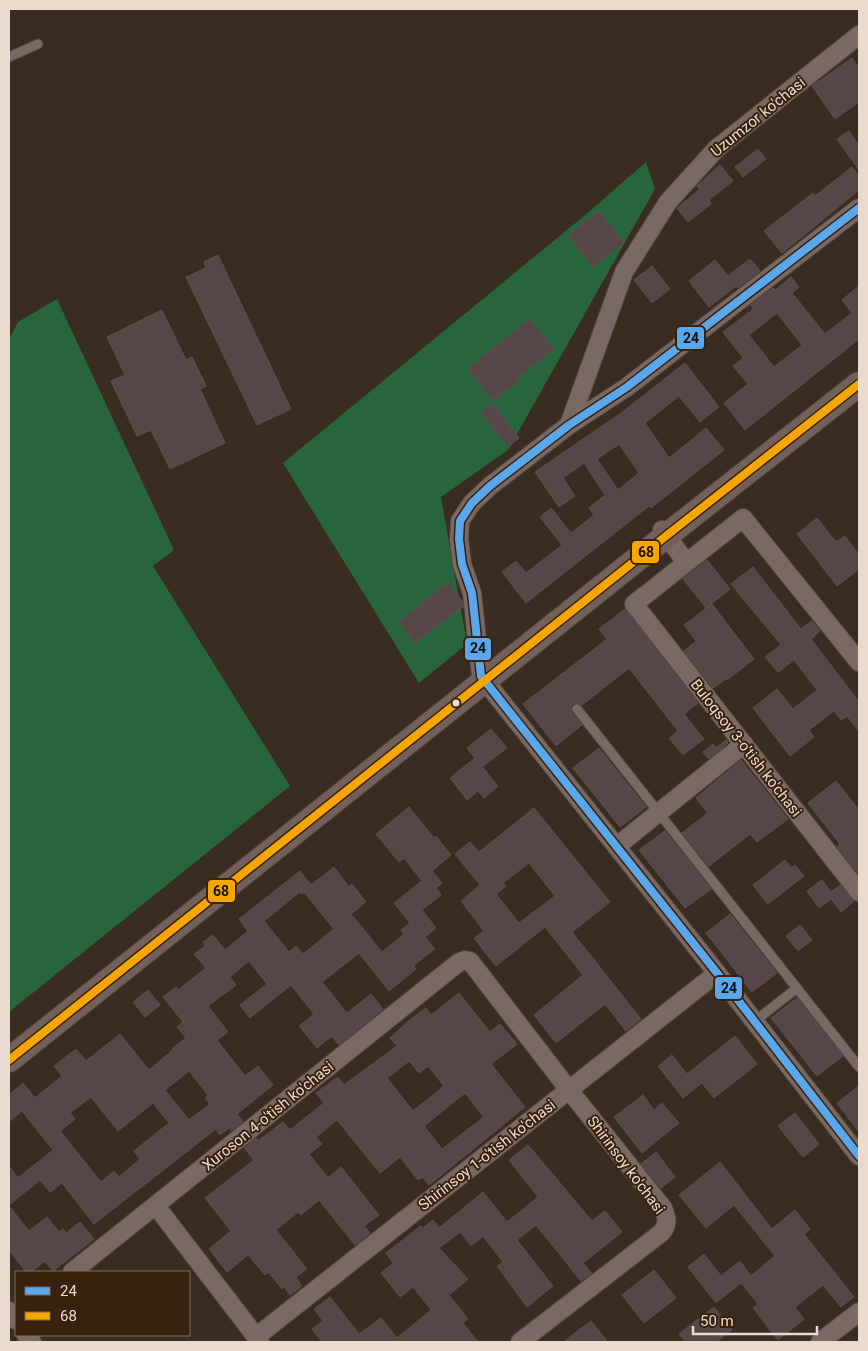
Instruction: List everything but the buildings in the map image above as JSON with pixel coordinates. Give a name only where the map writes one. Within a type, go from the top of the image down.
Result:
[{"type":"main road","points":[[9,1060],[859,375]]},
{"type":"main road","points":[[664,533],[859,384]]},
{"type":"main road","points":[[9,1048],[483,678]]},
{"type":"street","name":"Uzumzor ko'chasi","points":[[569,425],[624,272],[668,202],[716,149],[859,35]]},
{"type":"street","points":[[859,208],[627,387],[569,425],[490,486],[472,503],[460,521],[460,552],[472,593],[483,678],[718,973],[859,1156]]},
{"type":"street","points":[[664,533],[686,562],[743,518],[859,662]]},
{"type":"street","name":"Buloqsoy 3-o'tish ko'chasi","points":[[686,562],[634,604],[859,892]]},
{"type":"street","points":[[616,846],[744,744]]},
{"type":"street","name":"Shirinsoy ko'chasi","points":[[465,960],[470,962],[663,1208],[667,1222],[666,1228],[661,1233],[520,1342]]},
{"type":"street","name":"Xuroson 4-o'tish ko'chasi","points":[[73,1271],[458,963],[465,960]]},
{"type":"street","name":"Shirinsoy 1-o'tish ko'chasi","points":[[258,1340],[718,973]]},
{"type":"street","points":[[156,1206],[258,1340]]},
{"type":"street","points":[[820,1342],[859,1312]]},
{"type":"lane","points":[[9,57],[38,44]]},
{"type":"lane","points":[[577,709],[859,1067]]},
{"type":"lane","points":[[755,1021],[797,988]]},
{"type":"green space","points":[[646,162],[655,189],[508,450],[441,497],[467,644],[419,683],[283,463],[590,211]]},
{"type":"green space","points":[[57,299],[174,550],[153,566],[290,786],[9,1012],[9,339],[18,322]]},
{"type":"transit line","name":"24","points":[[859,208],[627,387],[569,425],[490,486],[472,503],[460,521],[459,539],[462,564],[472,593],[481,676],[717,973],[859,1156]]},
{"type":"transit line","name":"68","points":[[9,1060],[859,384]]}]
